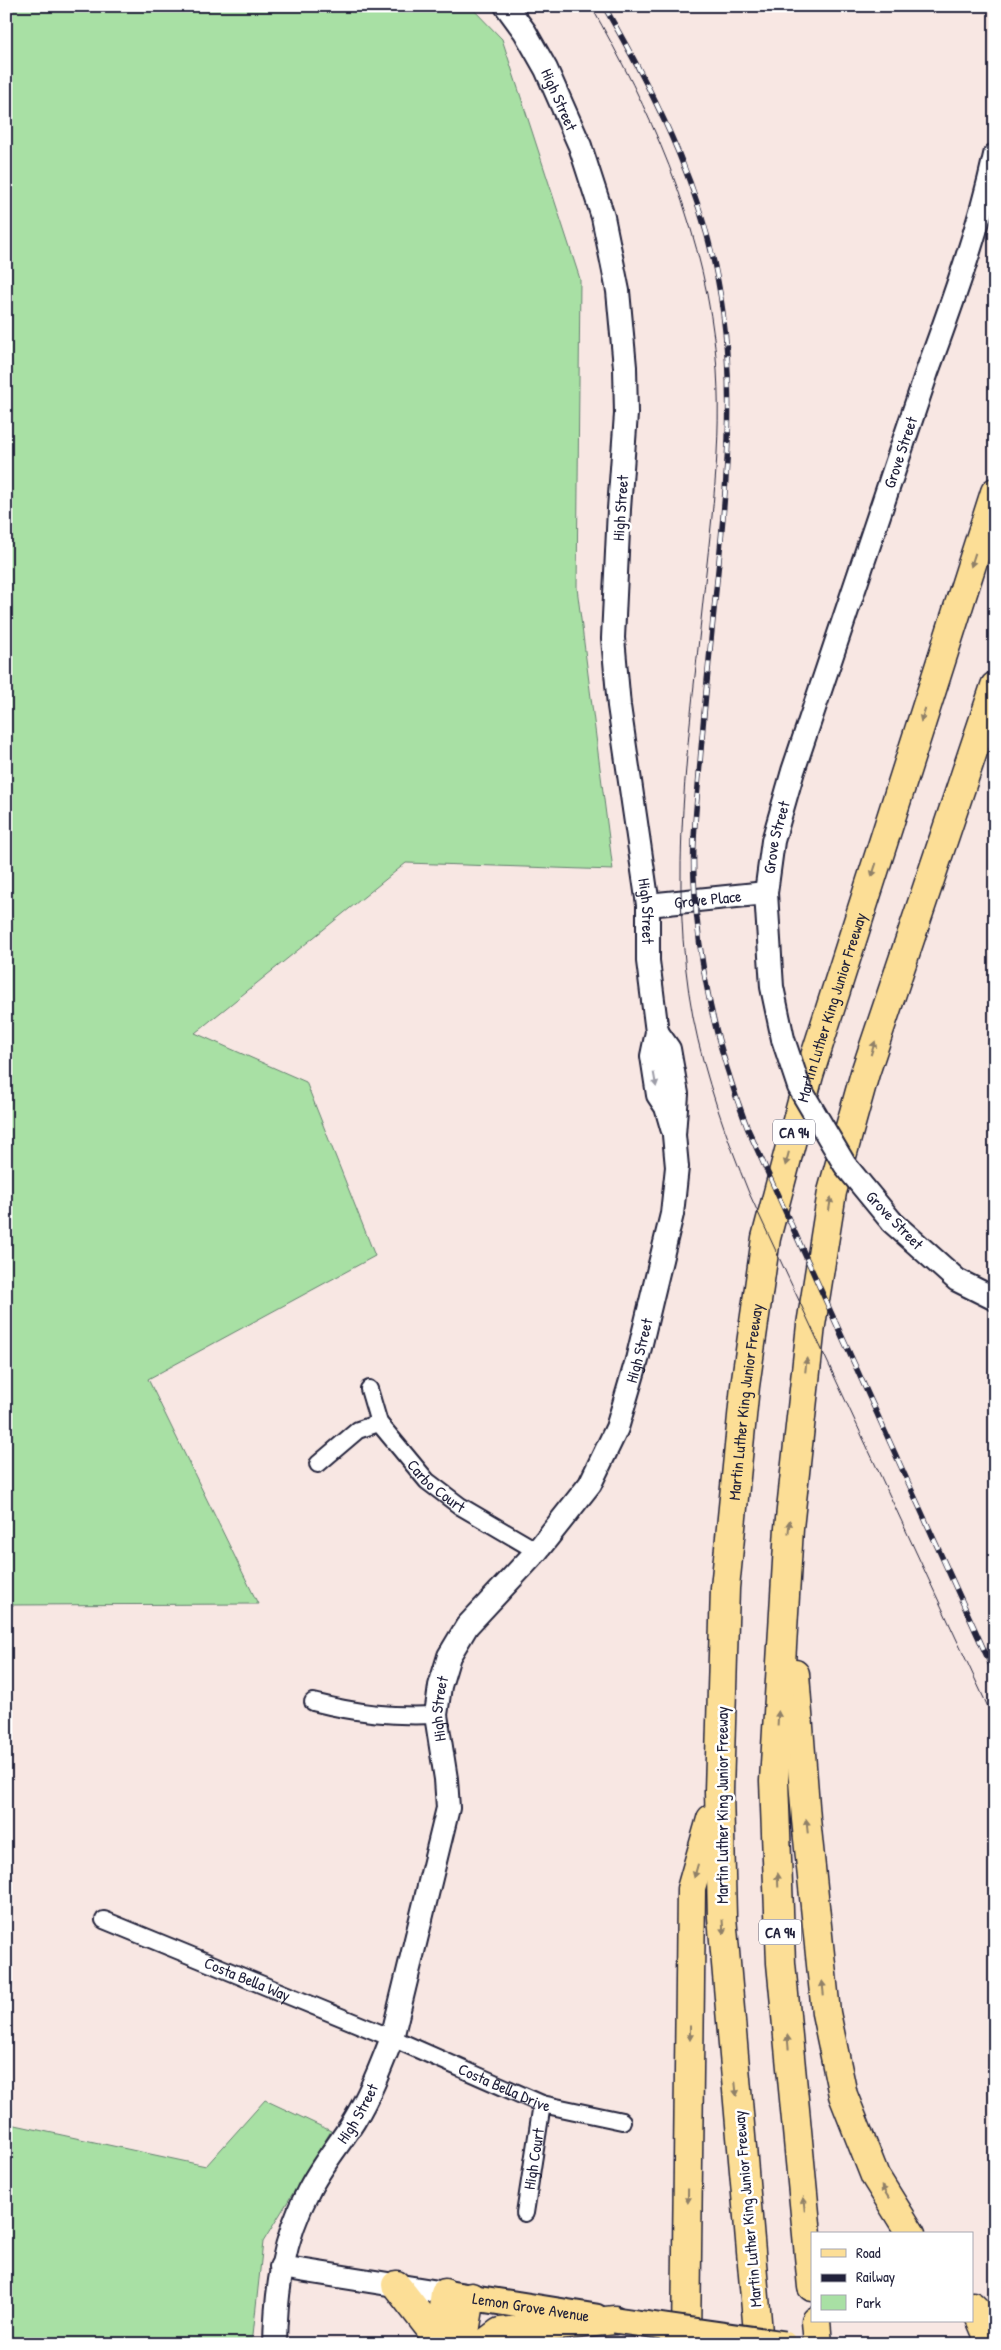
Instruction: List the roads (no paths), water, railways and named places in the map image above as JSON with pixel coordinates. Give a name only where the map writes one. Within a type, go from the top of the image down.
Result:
[{"type":"highway","name":"Martin Luther King Junior Freeway","points":[[759,2344],[722,1917],[719,1791],[725,1588],[745,1386],[766,1238],[809,1075],[994,489]]},
{"type":"highway","name":"CA 94","points":[[811,2277],[780,1953],[774,1781],[789,1528],[811,1325],[832,1192],[865,1073],[961,782],[995,686]]},
{"type":"highway","points":[[961,782],[995,725]]},
{"type":"highway","points":[[786,1576],[806,1819],[826,2013],[847,2103],[875,2176],[909,2232]]},
{"type":"highway","points":[[686,2344],[691,1889],[719,1791]]},
{"type":"highway","points":[[396,2285],[446,2342]]},
{"type":"highway","points":[[445,2293],[446,2342]]},
{"type":"highway","points":[[446,2342],[471,2297]]},
{"type":"highway","points":[[974,2308],[977,2311],[990,2344]]},
{"type":"highway","points":[[484,2344],[500,2332],[616,2320]]},
{"type":"highway","points":[[816,2322],[818,2344]]},
{"type":"main road","name":"High Street","points":[[275,2344],[281,2267],[290,2234],[308,2191],[355,2120],[379,2074],[392,2038],[448,1808],[446,1779],[436,1716],[440,1686],[449,1656],[467,1626],[537,1552],[590,1484],[616,1428],[638,1360],[672,1214],[677,1168],[674,1135],[678,1094],[669,1049],[657,1032],[648,961],[648,904],[619,706],[613,638],[626,414],[622,329],[612,253],[592,181],[564,107],[525,32],[506,6]]},
{"type":"main road","name":"Grove Street","points":[[995,155],[986,196],[947,317],[793,771],[773,841],[766,893],[772,987],[783,1039],[799,1087],[846,1165],[892,1222],[957,1280],[995,1299]]},
{"type":"main road","name":"Grove Place","points":[[648,904],[766,893]]},
{"type":"main road","name":"Lemon Grove Avenue","points":[[281,2267],[616,2320],[784,2344]]},
{"type":"street","name":"Carbo Court","points":[[369,1389],[379,1423],[427,1481],[460,1506],[537,1552]]},
{"type":"street","points":[[318,1464],[358,1430],[379,1423]]},
{"type":"street","points":[[313,1702],[343,1710],[396,1717],[436,1716]]},
{"type":"street","name":"Costa Bella Way","points":[[104,1920],[392,2038]]},
{"type":"street","name":"Costa Bella Drive","points":[[392,2038],[542,2104],[622,2120]]},
{"type":"street","name":"High Court","points":[[525,2213],[542,2104]]},
{"type":"tram line","points":[[591,6],[633,85],[669,166],[697,250],[707,293],[714,338],[718,404],[716,470],[687,757],[681,862],[685,965],[698,1040],[717,1106],[749,1193],[995,1722]]},
{"type":"railway","points":[[604,6],[644,79],[679,154],[706,232],[716,272],[723,313],[729,406],[727,468],[704,713],[694,850],[696,912],[710,1005],[726,1066],[747,1127],[995,1674]]}]
